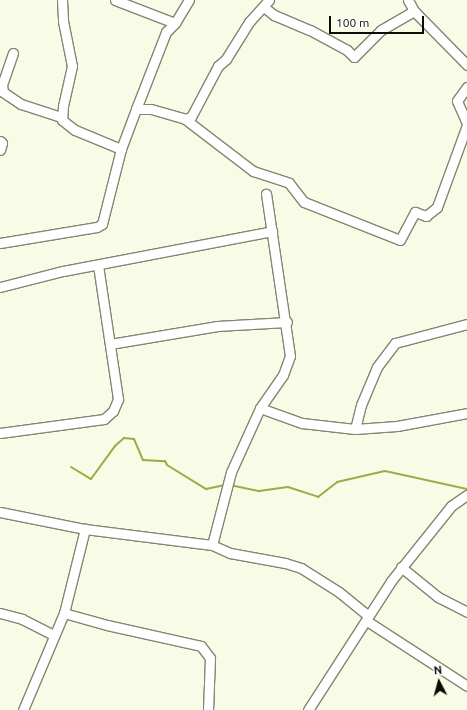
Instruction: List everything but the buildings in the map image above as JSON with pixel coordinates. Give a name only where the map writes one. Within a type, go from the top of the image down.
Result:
[{"type":"street","points":[[62,0],[63,21],[72,66],[61,117],[64,123],[75,130],[121,149]]},
{"type":"street","points":[[115,0],[175,23]]},
{"type":"street","points":[[0,243],[97,227],[102,224],[121,149],[136,109],[166,32],[175,23],[189,0]]},
{"type":"street","points":[[408,0],[414,11],[467,65]]},
{"type":"street","points":[[186,119],[191,116],[218,66],[231,52],[249,22],[267,3],[274,15],[310,30],[347,50],[354,57],[381,30],[414,11]]},
{"type":"street","points":[[13,53],[2,85],[3,92],[21,104],[61,117]]},
{"type":"street","points":[[136,109],[151,109],[186,119],[253,171],[289,183],[304,202],[400,240],[415,212],[426,216],[437,207],[467,124],[457,101],[467,87]]},
{"type":"street","points":[[0,141],[2,143],[0,150]]},
{"type":"street","points":[[212,545],[231,472],[260,408],[288,366],[290,356],[287,322],[266,194]]},
{"type":"street","points":[[0,287],[98,265],[272,231]]},
{"type":"street","points":[[0,433],[104,419],[113,411],[118,399],[98,265]]},
{"type":"street","points":[[110,344],[217,326],[287,322]]},
{"type":"street","points":[[355,429],[361,405],[377,367],[394,343],[467,324]]},
{"type":"street","points":[[260,408],[302,423],[355,429],[397,426],[467,413]]},
{"type":"street","points":[[308,710],[402,567],[451,506],[467,495]]},
{"type":"street","points":[[0,512],[84,529],[212,545],[230,552],[301,568],[339,592],[368,618],[467,686]]},
{"type":"street","points":[[23,710],[64,613],[84,529]]},
{"type":"street","points":[[402,567],[438,597],[467,612]]},
{"type":"street","points":[[0,613],[22,619],[54,635]]},
{"type":"street","points":[[64,613],[107,625],[201,646],[210,658],[208,710]]},
{"type":"waterway","points":[[71,467],[91,479],[115,446],[124,438],[134,439],[143,460],[165,461],[167,465],[206,489],[225,485]]},
{"type":"waterway","points":[[230,485],[259,491],[288,487],[318,497],[337,482],[385,471],[467,489]]}]
